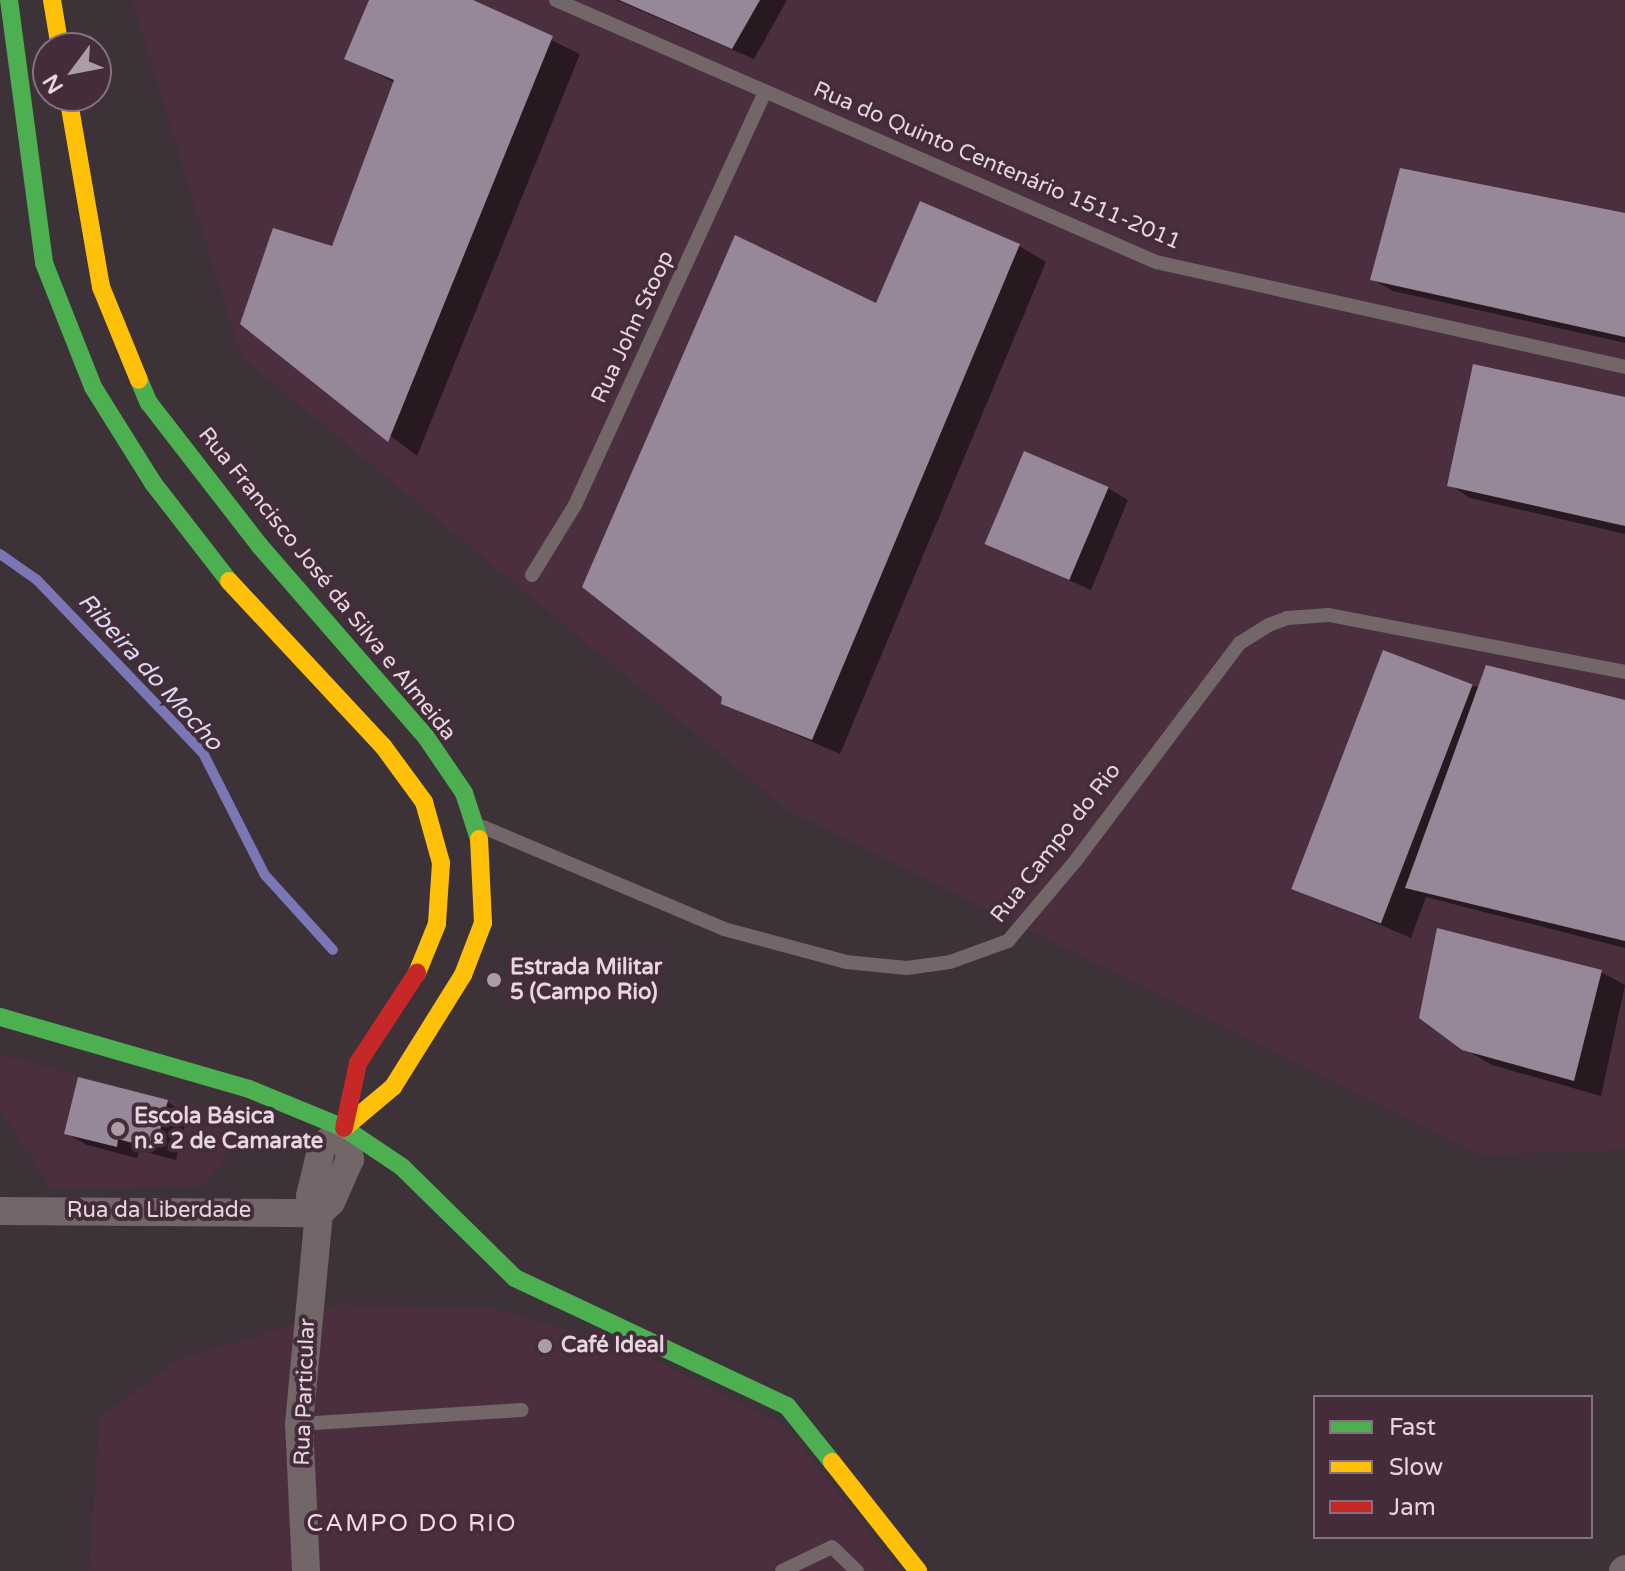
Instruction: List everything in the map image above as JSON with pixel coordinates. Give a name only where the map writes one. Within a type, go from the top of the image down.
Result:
[{"type":"street","points":[[9,0],[44,263],[93,387],[153,483],[229,581],[383,746],[424,802],[441,863],[437,924],[413,983],[358,1063],[344,1128]]},
{"type":"street","points":[[52,0],[57,32]]},
{"type":"street","name":"Rua Francisco José da Silva e Almeida","points":[[71,112],[101,287],[149,403],[259,545],[426,737],[464,793],[475,824],[483,857],[483,923],[463,975],[393,1087],[344,1128]]},
{"type":"street","points":[[0,1017],[249,1089],[344,1128],[402,1167],[515,1278],[787,1406],[918,1571]]},
{"type":"street","name":"Rua Particular","points":[[306,1571],[299,1424],[319,1213],[331,1202],[350,1159],[344,1128]]},
{"type":"street","name":"Rua da Liberdade","points":[[0,1211],[319,1213]]},
{"type":"lane","name":"Rua do Quinto Centenário 1511-2011","points":[[556,0],[1156,262],[1625,367]]},
{"type":"lane","name":"Rua John Stoop","points":[[532,575],[575,505],[765,92]]},
{"type":"lane","name":"Rua Campo do Rio","points":[[475,824],[724,929],[846,962],[907,968],[950,962],[1008,941],[1077,859],[1240,643],[1269,625],[1287,618],[1329,615],[1625,672]]},
{"type":"lane","points":[[299,1424],[522,1410]]},
{"type":"lane","points":[[782,1571],[832,1547],[857,1571]]},
{"type":"shaded area","points":[[132,0],[1625,0],[1625,1150],[1480,1155],[789,811],[241,356]]},
{"type":"shaded area","name":"Escola Básica n.º 2 de Camarate","points":[[0,1055],[201,1107],[216,1118],[228,1141],[223,1161],[203,1186],[51,1188],[0,1109]]},
{"type":"shaded area","points":[[334,1305],[490,1308],[637,1351],[785,1426],[900,1571],[89,1571],[100,1418],[178,1360],[280,1329]]},
{"type":"building","points":[[369,0],[473,0],[553,36],[388,442],[240,324],[273,228],[332,246],[394,80],[344,59]]},
{"type":"building","points":[[619,0],[760,0],[732,49]]},
{"type":"building","points":[[1400,168],[1625,213],[1625,337],[1370,280]]},
{"type":"building","points":[[920,201],[1020,244],[812,740],[721,704],[722,697],[582,587],[735,235],[876,303]]},
{"type":"building","points":[[1473,364],[1625,397],[1625,526],[1447,486]]},
{"type":"building","points":[[1024,451],[1109,487],[1069,580],[985,544]]},
{"type":"building","points":[[1383,650],[1473,684],[1381,923],[1291,889]]},
{"type":"building","points":[[1486,665],[1625,700],[1625,941],[1405,888]]},
{"type":"building","points":[[1437,928],[1602,970],[1574,1081],[1462,1050],[1419,1018]]},
{"type":"building","points":[[78,1077],[168,1100],[155,1149],[118,1139],[117,1147],[64,1134]]},
{"type":"waterway","name":"Ribeira do Mocho","points":[[0,554],[37,580],[203,753],[265,875],[333,950]]},
{"type":"traffic: fast","points":[[9,0],[44,263],[93,387],[153,483],[229,581]]},
{"type":"traffic: fast","points":[[139,380],[149,403],[259,545],[426,737],[464,793],[479,839]]},
{"type":"traffic: fast","points":[[0,1017],[249,1089],[344,1128],[402,1167],[515,1278],[787,1406],[832,1462]]},
{"type":"traffic: slow","points":[[52,0],[57,32]]},
{"type":"traffic: slow","points":[[71,112],[101,287],[139,380]]},
{"type":"traffic: slow","points":[[229,581],[383,746],[424,802],[441,863],[437,924],[417,973]]},
{"type":"traffic: slow","points":[[344,1128],[393,1087],[463,975],[483,923],[479,839]]},
{"type":"traffic: slow","points":[[832,1462],[918,1571]]},
{"type":"traffic: jam","points":[[344,1128],[358,1063],[417,973]]},
{"type":"place","name":"Estrada Militar 5 (Campo Rio)","points":[[494,980]]},
{"type":"place","name":"Escola Básica n.º 2 de Camarate","points":[[118,1129]]},
{"type":"place","name":"Café Ideal","points":[[545,1346]]},
{"type":"district","name":"CAMPO DO RIO","points":[[412,1524]]}]
